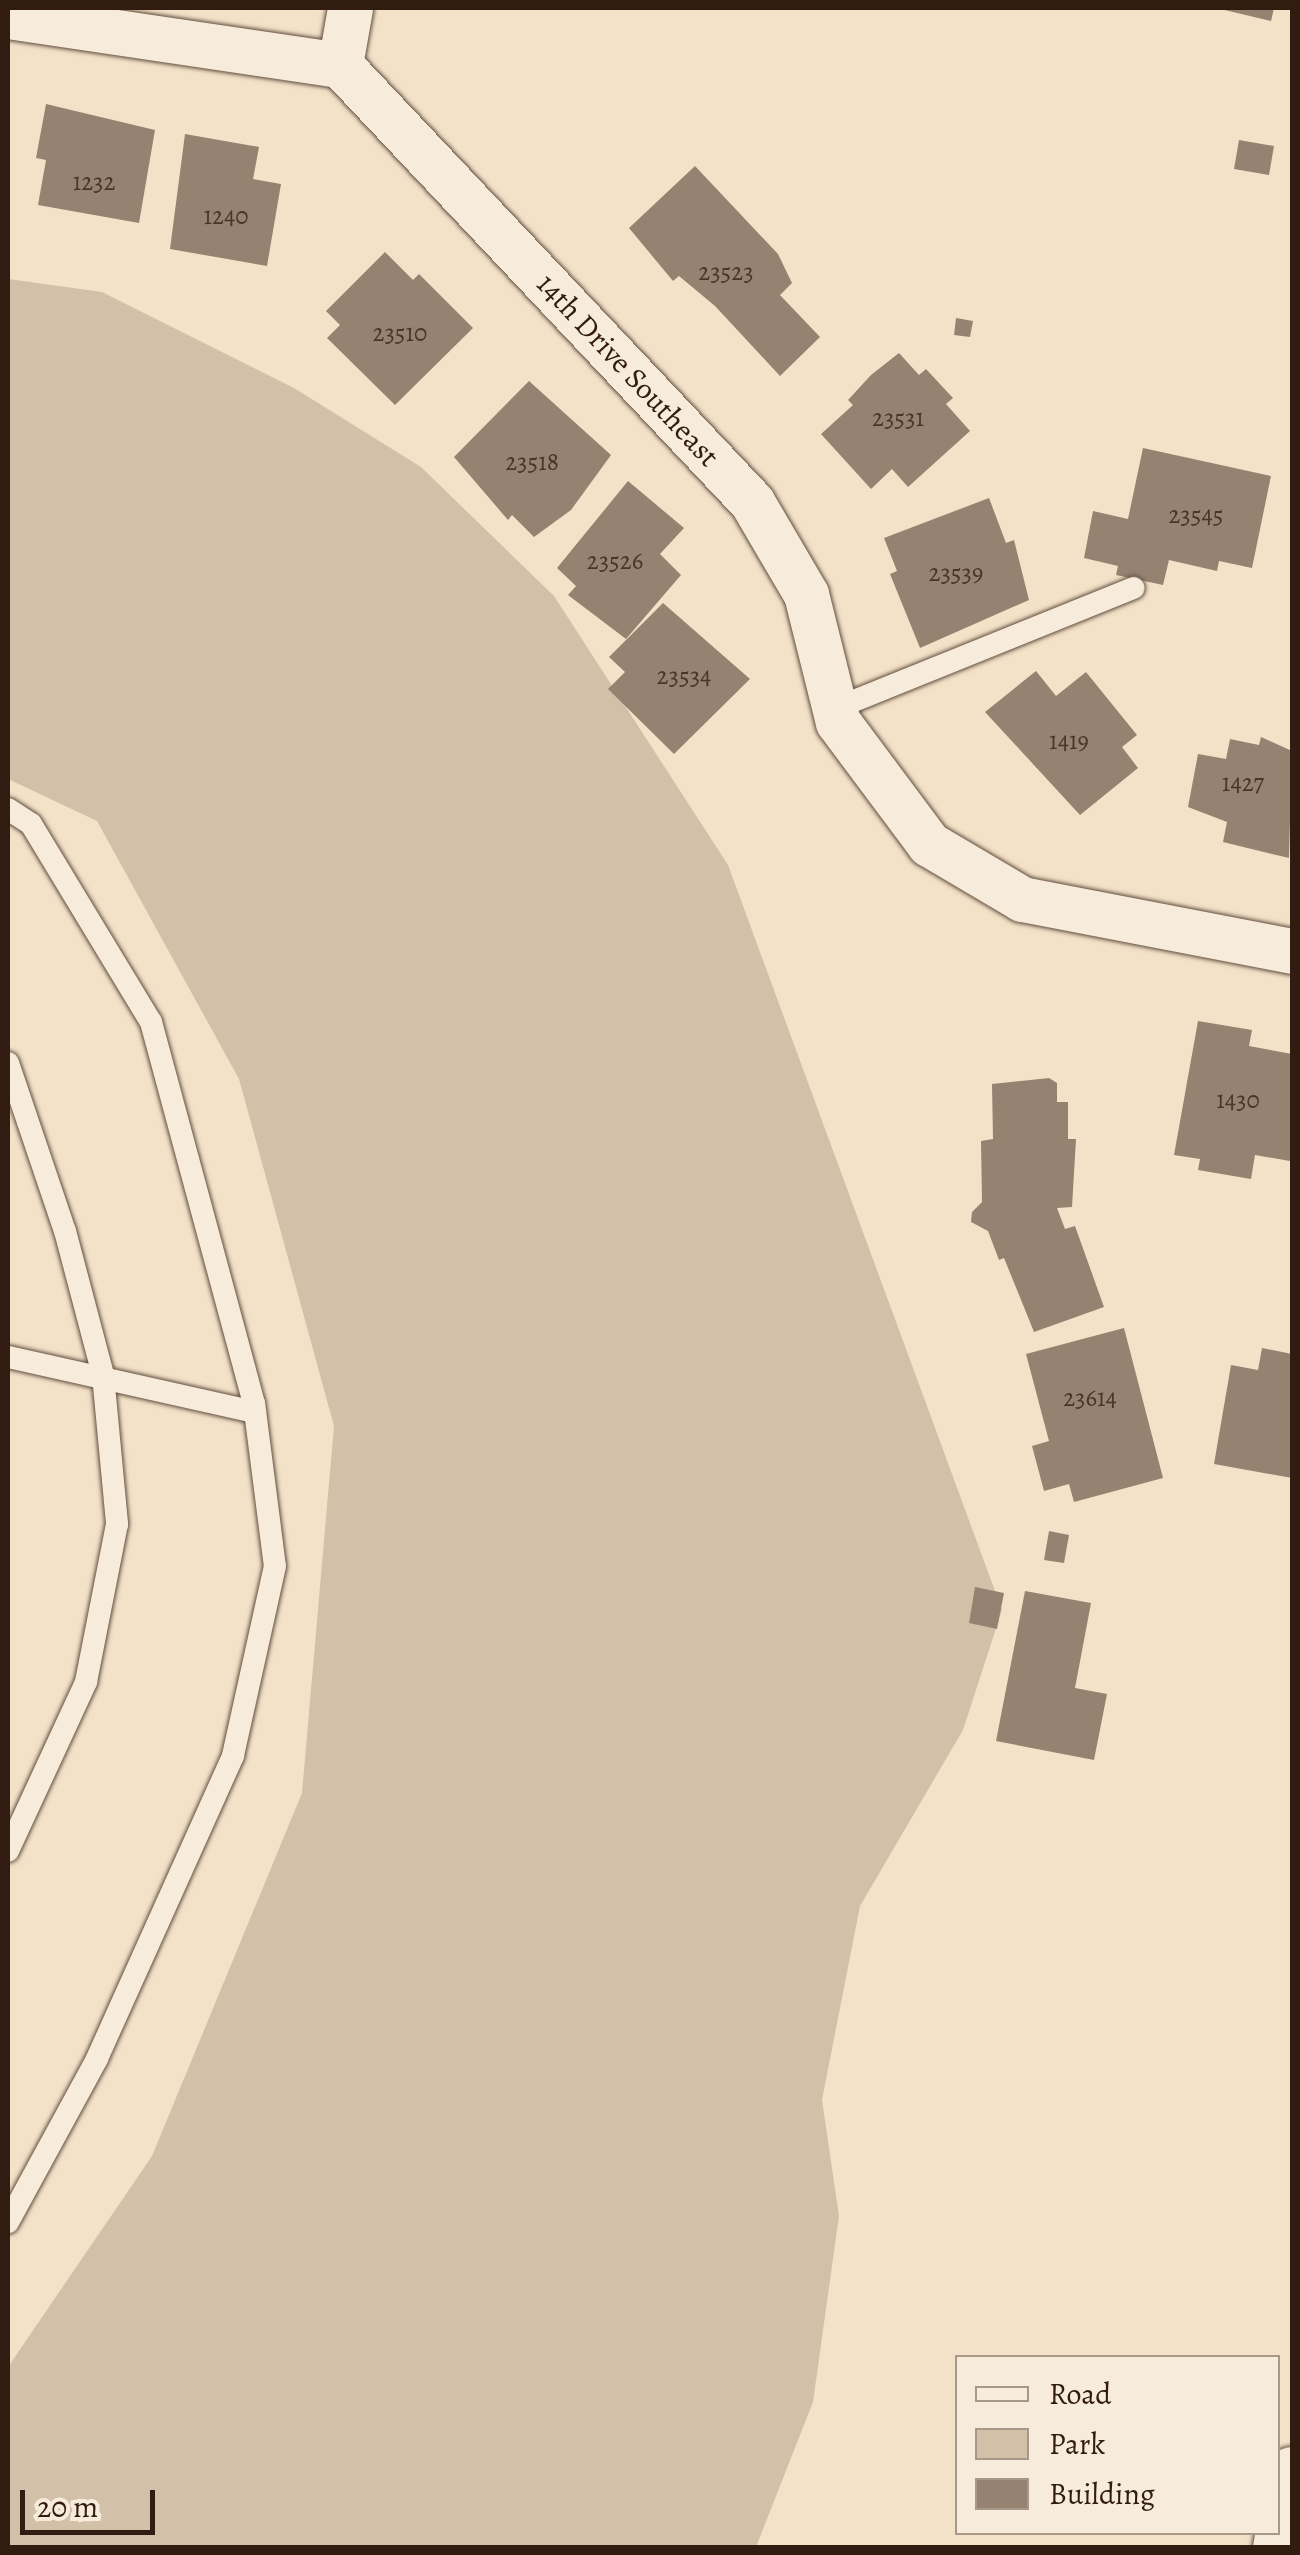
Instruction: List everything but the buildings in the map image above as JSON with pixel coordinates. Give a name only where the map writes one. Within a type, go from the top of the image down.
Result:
[{"type":"street","points":[[8,16],[340,65],[350,8]]},
{"type":"street","name":"14th Drive Southeast","points":[[340,65],[752,502],[806,594],[836,716]]},
{"type":"street","points":[[836,716],[928,844],[1022,900],[1292,950]]},
{"type":"street","points":[[1280,2548],[1292,2474]]},
{"type":"lane","points":[[836,716],[1134,588]]},
{"type":"lane","points":[[8,809],[31,824],[151,1022],[255,1412],[275,1566],[233,1756],[96,2059],[8,2222]]},
{"type":"lane","points":[[8,1064],[65,1231],[103,1375],[117,1524],[86,1682],[8,1851]]},
{"type":"lane","points":[[8,1356],[255,1412]]},
{"type":"green space","points":[[8,279],[102,292],[294,388],[421,467],[554,596],[728,865],[1002,1610],[963,1730],[860,1906],[822,2100],[839,2216],[813,2402],[756,2547],[8,2547],[8,2367],[152,2156],[302,1793],[334,1426],[239,1079],[97,821],[8,779]]}]
